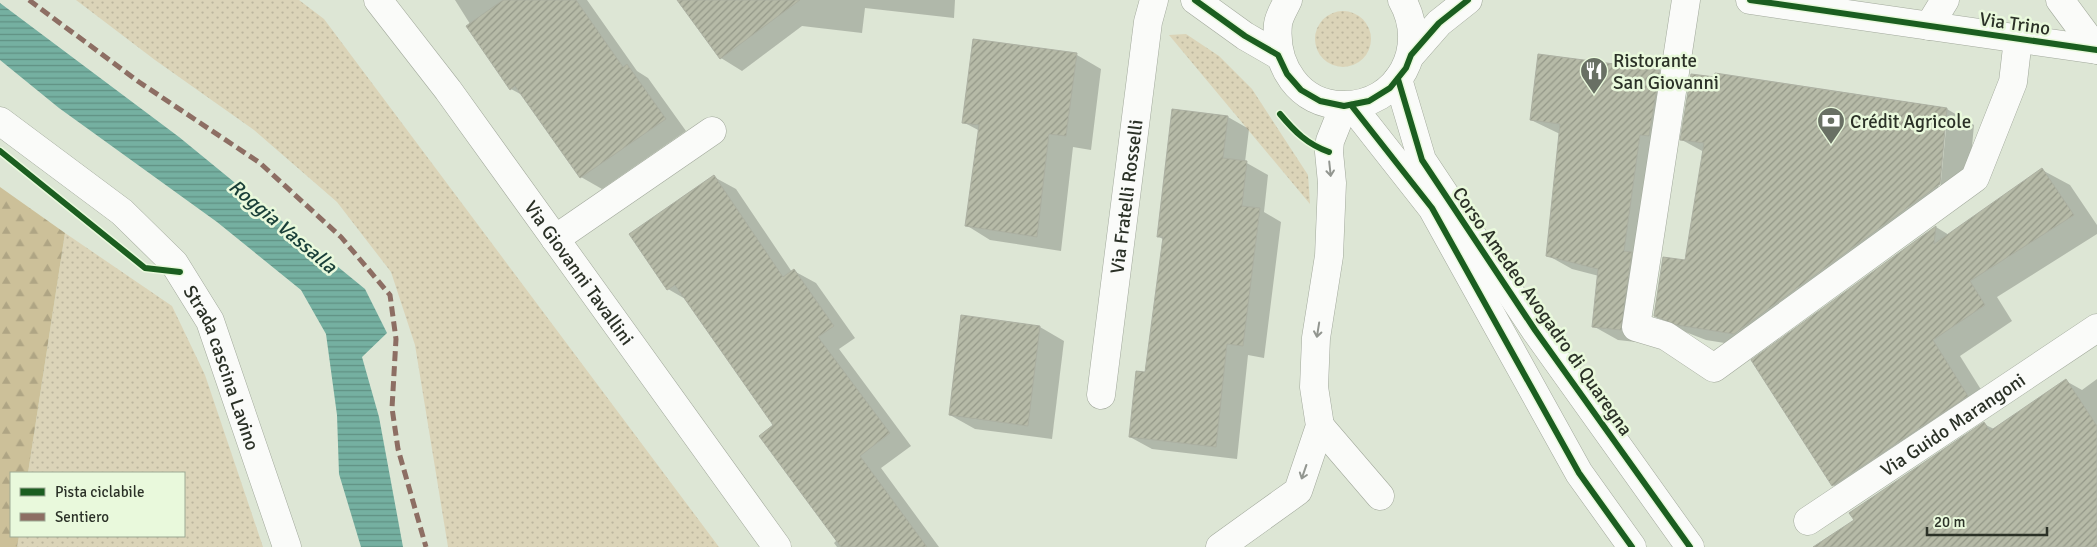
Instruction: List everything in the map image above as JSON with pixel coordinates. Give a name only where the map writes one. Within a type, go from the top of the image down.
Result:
[{"type":"street","name":"Via Giovanni Tavallini","points":[[378,0],[448,90],[777,547]]},
{"type":"street","name":"Via Fratelli Rosselli","points":[[1101,395],[1148,22],[1154,0]]},
{"type":"street","points":[[1195,0],[1245,36],[1278,55]]},
{"type":"street","points":[[1288,0],[1278,22],[1278,55],[1287,74],[1301,90],[1320,101],[1347,105],[1369,101],[1390,88],[1406,68],[1411,55],[1412,23],[1402,0]]},
{"type":"street","points":[[1411,55],[1439,23],[1468,0]]},
{"type":"street","points":[[1686,0],[1636,327],[1666,336],[1714,368],[1976,178],[2013,82],[2018,39]]},
{"type":"street","name":"Via Trino","points":[[1750,0],[2097,50]]},
{"type":"street","points":[[1929,26],[1945,0]]},
{"type":"street","points":[[2060,0],[2097,50]]},
{"type":"street","name":"Corso Amedeo Avogadro di Quaregna","points":[[1398,79],[1422,160],[1535,330],[1690,547]]},
{"type":"street","points":[[1220,547],[1298,491],[1320,426],[1314,387],[1316,338],[1329,256],[1332,183],[1328,152],[1330,141],[1347,105]]},
{"type":"street","name":"Corso Amedeo Avogadro di Quaregna","points":[[1347,105],[1432,208],[1579,473],[1632,547]]},
{"type":"street","name":"Strada cascina Lavino","points":[[0,121],[122,212],[177,268],[210,321],[287,547]]},
{"type":"street","points":[[555,240],[712,131]]},
{"type":"street","name":"Via Guido Marangoni","points":[[1808,521],[2097,328]]},
{"type":"street","points":[[1320,426],[1380,496]]},
{"type":"shaded area","points":[[76,0],[299,0],[324,19],[719,547],[448,547],[415,345],[391,272],[337,202],[254,130],[155,60]]},
{"type":"shaded area","points":[[1337,11],[1349,11],[1363,19],[1371,33],[1369,50],[1363,59],[1349,67],[1337,67],[1327,62],[1320,55],[1315,45],[1315,33],[1320,23],[1327,16]]},
{"type":"shaded area","points":[[1186,34],[1219,56],[1252,89],[1308,175],[1310,204],[1169,35]]},
{"type":"shaded area","points":[[65,233],[172,306],[205,375],[263,547],[17,547],[19,537],[185,537],[185,472],[28,472]]},
{"type":"green space","points":[[0,187],[65,233],[28,472],[10,472],[10,537],[19,537],[17,547],[0,547]]},
{"type":"water","name":"Roggia Vassalla","points":[[0,3],[179,137],[365,289],[387,333],[362,357],[379,417],[403,547],[361,547],[339,474],[337,415],[326,334],[301,290],[217,222],[59,108],[0,60]]},
{"type":"building","points":[[503,0],[576,0],[623,67],[627,64],[666,119],[580,178],[515,86],[510,90],[466,26]]},
{"type":"building","points":[[677,0],[800,0],[720,59]]},
{"type":"building","points":[[973,39],[1077,53],[1066,136],[1049,134],[1037,237],[965,226],[979,125],[962,123]]},
{"type":"building","points":[[1538,54],[1660,70],[1649,136],[1640,135],[1624,251],[1632,252],[1621,330],[1592,327],[1598,269],[1546,256],[1560,124],[1530,120]]},
{"type":"building","points":[[1715,73],[1947,108],[1940,184],[1734,334],[1677,325],[1654,316],[1663,257],[1685,260],[1704,143],[1680,140],[1691,74],[1715,77]]},
{"type":"building","points":[[1172,109],[1228,116],[1223,158],[1247,161],[1242,206],[1260,208],[1243,346],[1227,344],[1216,447],[1129,437],[1136,371],[1145,372],[1163,237],[1157,237]]},
{"type":"building","points":[[2042,168],[2074,215],[1970,281],[1985,305],[1933,340],[1968,396],[1832,486],[1751,360],[1936,226],[1934,244]]},
{"type":"building","points":[[714,175],[783,277],[794,269],[834,326],[818,337],[890,433],[860,456],[927,547],[841,547],[759,436],[773,425],[675,285],[667,290],[629,234]]},
{"type":"building","points":[[961,315],[1040,326],[1028,426],[949,415]]},
{"type":"building","points":[[2066,379],[2097,426],[2097,547],[1813,547],[1854,520],[1849,513],[1984,422],[1990,431]]},
{"type":"marked path","points":[[29,0],[139,82],[260,163],[341,237],[390,295],[396,339],[392,408],[398,449],[426,547]]},
{"type":"cycle path","points":[[1195,0],[1245,36],[1278,55],[1287,74],[1301,90],[1320,101],[1344,106],[1369,101],[1390,88],[1406,68],[1411,55],[1439,23],[1468,0]]},
{"type":"cycle path","points":[[1750,0],[2097,50]]},
{"type":"cycle path","points":[[1398,79],[1422,160],[1535,330],[1690,547]]},
{"type":"cycle path","points":[[1351,105],[1432,208],[1579,473],[1632,547]]},
{"type":"cycle path","points":[[1280,114],[1302,137],[1329,152]]},
{"type":"cycle path","points":[[0,151],[145,268],[180,272]]},
{"type":"place","name":"Ristorante San Giovanni","points":[[1594,95]]},
{"type":"place","name":"Crédit Agricole","points":[[1831,145]]}]
